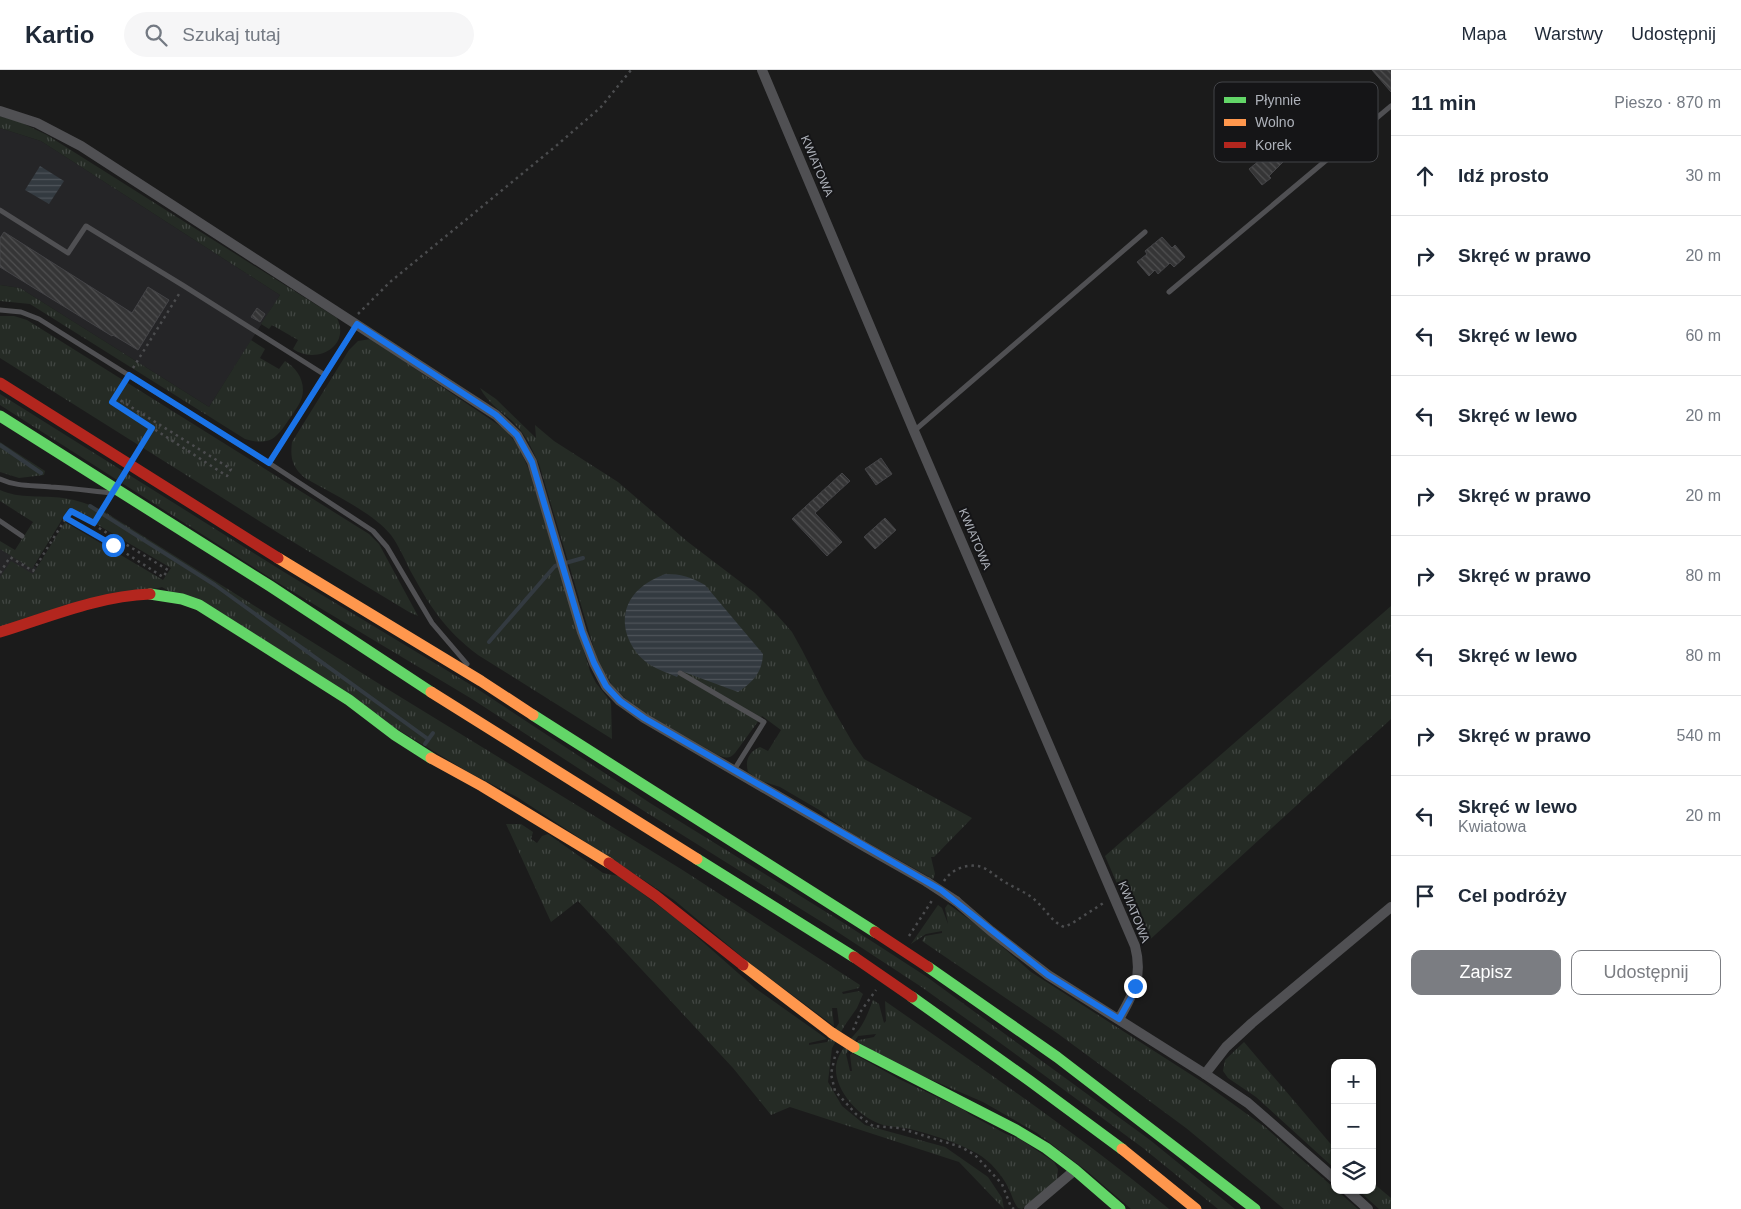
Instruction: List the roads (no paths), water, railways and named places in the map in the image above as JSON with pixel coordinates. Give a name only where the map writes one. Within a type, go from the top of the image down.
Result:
[{"type":"main road","points":[[0,383],[277,557],[481,681],[565,737],[875,932],[1057,1057],[1255,1209]]},
{"type":"main road","points":[[0,416],[270,586],[460,710],[854,957],[1002,1059],[1044,1092],[1102,1133],[1196,1209]]},
{"type":"main road","points":[[0,632],[109,598],[134,593],[179,596],[199,605],[349,700],[396,735],[439,763],[482,786],[611,864],[656,896],[798,1009],[832,1033],[854,1047],[1016,1130],[1046,1148],[1120,1209]]},
{"type":"street","name":"KWIATOWA","points":[[762,70],[914,431],[1135,946],[1139,966],[1138,976],[1132,996],[1119,1019]]},
{"type":"street","points":[[0,111],[37,123],[81,146],[489,410],[510,426],[532,462],[582,632],[594,663],[606,686],[620,701],[644,718],[927,882],[956,901],[1048,975],[1248,1103],[1331,1176]]},
{"type":"street","points":[[1205,1074],[1226,1047],[1252,1023],[1391,907]]},
{"type":"street","points":[[1029,1209],[1075,1170]]},
{"type":"street","points":[[1351,1194],[1368,1209]]},
{"type":"lane","points":[[1378,117],[1391,106]]},
{"type":"lane","points":[[1168,292],[1324,162]]},
{"type":"lane","points":[[0,210],[68,253],[86,226],[325,375]]},
{"type":"lane","points":[[914,431],[1145,232]]},
{"type":"lane","points":[[0,310],[21,312],[40,319],[269,463],[373,531],[387,547],[432,623],[481,681]]},
{"type":"lane","points":[[269,463],[325,375],[354,322]]},
{"type":"lane","points":[[0,480],[24,486],[124,494]]},
{"type":"lane","points":[[0,521],[22,536]]},
{"type":"lane","points":[[680,673],[764,722],[734,770]]},
{"type":"waterway","points":[[0,445],[41,473]]},
{"type":"waterway","points":[[90,506],[215,585],[428,739]]},
{"type":"waterway","points":[[489,642],[555,566],[583,558]]},
{"type":"waterway","points":[[425,744],[433,733]]}]
